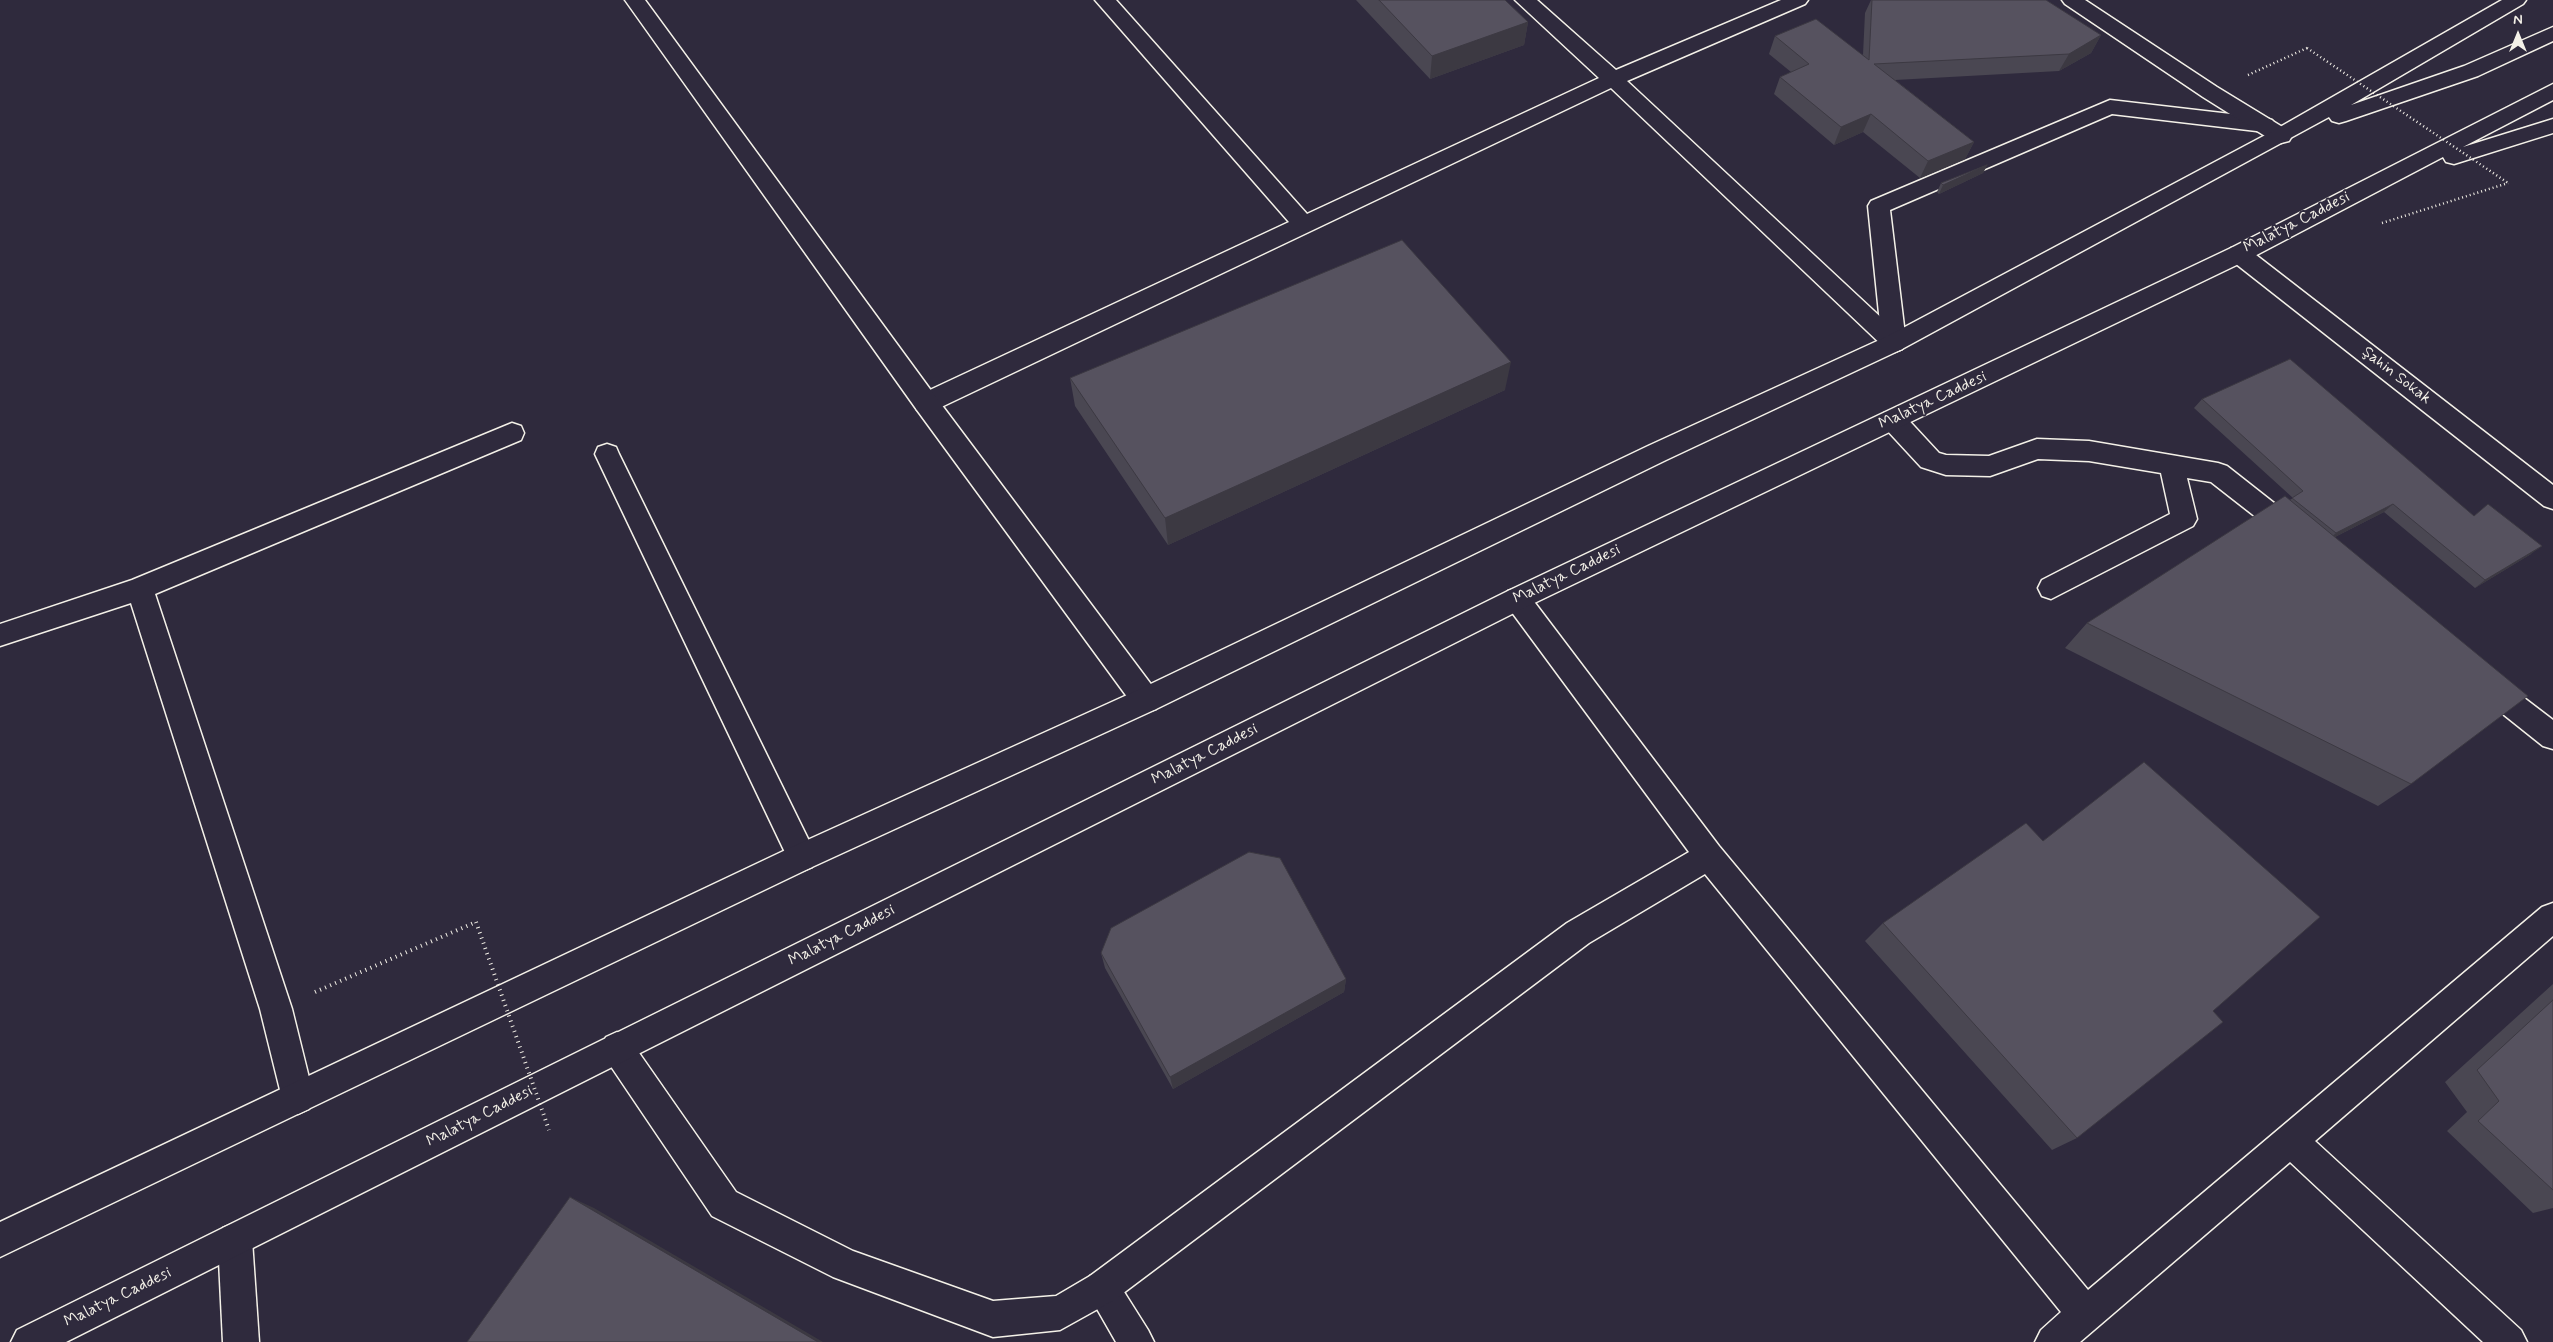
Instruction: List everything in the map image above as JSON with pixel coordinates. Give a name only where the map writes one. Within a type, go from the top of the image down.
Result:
[{"type":"main road","points":[[635,0],[926,403],[1146,700]]},
{"type":"main road","points":[[1105,0],[1304,225]]},
{"type":"main road","points":[[1525,0],[1613,79],[1894,343]]},
{"type":"main road","points":[[926,403],[1613,79],[1798,0]]},
{"type":"main road","points":[[2072,0],[2210,92],[2273,131]]},
{"type":"main road","points":[[0,1240],[802,858],[1146,700],[1657,453],[1894,343],[2273,131],[2516,0]]},
{"type":"main road","points":[[1894,343],[1879,206],[2110,107],[2273,131],[2471,71],[2553,33]]},
{"type":"main road","points":[[2385,178],[2553,91]]},
{"type":"main road","points":[[2385,178],[2553,126]]},
{"type":"main road","name":"Malatya Caddesi","points":[[29,1342],[1517,599],[2239,254],[2385,178]]},
{"type":"main road","name":"Şahin Sokak","points":[[2239,254],[2553,499]]},
{"type":"main road","points":[[1893,420],[1930,460],[1962,467],[1990,466],[2037,449],[2089,452],[2218,473],[2311,547]]},
{"type":"main road","points":[[0,635],[140,589],[512,433]]},
{"type":"main road","points":[[607,454],[802,858]]},
{"type":"main road","points":[[2052,588],[2184,518],[2172,465]]},
{"type":"main road","points":[[140,589],[276,1009],[298,1098]]},
{"type":"main road","points":[[1517,599],[1709,856],[2086,1315]]},
{"type":"main road","points":[[2467,670],[2553,737]]},
{"type":"main road","points":[[618,1048],[724,1204],[845,1265],[992,1318],[1060,1313],[1102,1288],[1578,933],[1709,856]]},
{"type":"main road","points":[[2052,1342],[2553,917]]},
{"type":"main road","points":[[2290,1140],[2509,1342]]},
{"type":"main road","points":[[235,1240],[241,1342]]},
{"type":"main road","points":[[1102,1288],[1136,1342]]},
{"type":"path","points":[[2210,92],[2307,48],[2508,183]]},
{"type":"path","points":[[276,1009],[476,922],[549,1130]]},
{"type":"building","points":[[1379,0],[1505,0],[1528,22],[1432,56]]},
{"type":"building","points":[[1872,0],[2046,0],[2101,35],[2069,54],[1874,64],[1974,142],[1928,161],[1871,114],[1841,127],[1780,77],[1809,64],[1775,36],[1816,19],[1869,60]]},
{"type":"building","points":[[1987,165],[1943,185],[1941,183]]},
{"type":"building","points":[[1402,240],[1511,362],[1165,518],[1070,378]]},
{"type":"building","points":[[2290,359],[2474,516],[2488,504],[2542,546],[2485,580],[2393,504],[2336,533],[2292,498],[2303,491],[2202,399]]},
{"type":"building","points":[[2285,496],[2528,696],[2411,784],[2087,623]]},
{"type":"building","points":[[2144,762],[2320,917],[2213,1011],[2223,1022],[2077,1138],[1883,923],[2026,823],[2043,841]]},
{"type":"building","points":[[1249,852],[1280,858],[1346,979],[1170,1077],[1101,953],[1111,928]]},
{"type":"building","points":[[2553,1000],[2553,1190],[2478,1121],[2499,1101],[2477,1070]]},
{"type":"building","points":[[570,1197],[818,1342],[467,1342]]}]
